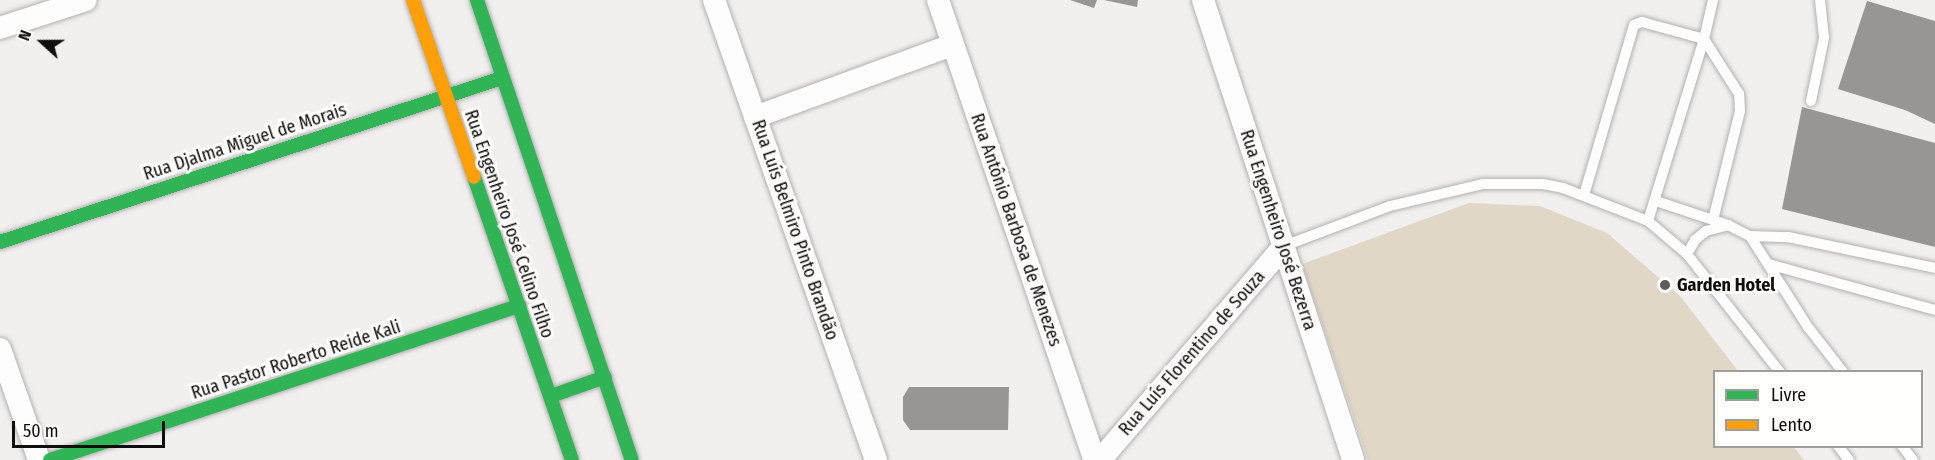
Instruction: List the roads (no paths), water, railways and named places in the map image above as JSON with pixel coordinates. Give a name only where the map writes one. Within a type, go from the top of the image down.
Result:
[{"type":"street","points":[[0,28],[86,0]]},
{"type":"street","name":"Rua Engenheiro José Celino Filho","points":[[413,0],[572,460]]},
{"type":"street","points":[[477,0],[632,460]]},
{"type":"street","name":"Rua Luís Belmiro Pinto Brandão","points":[[714,0],[876,460]]},
{"type":"street","name":"Rua Antônio Barbosa de Menezes","points":[[938,0],[1095,460]]},
{"type":"street","name":"Rua Engenheiro José Bezerra","points":[[1203,0],[1353,460]]},
{"type":"street","points":[[754,117],[952,45]]},
{"type":"street","name":"Rua Djalma Miguel de Morais","points":[[0,242],[502,78]]},
{"type":"street","name":"Rua Luís Florentino de Souza","points":[[1100,460],[1284,246]]},
{"type":"street","name":"Rua Pastor Roberto Reide Kali","points":[[50,460],[519,306]]},
{"type":"street","points":[[0,349],[39,460]]},
{"type":"street","points":[[551,396],[605,377]]},
{"type":"lane","points":[[1647,221],[1656,201],[1704,39],[1713,0]]},
{"type":"lane","points":[[1811,101],[1824,38],[1820,0]]},
{"type":"lane","points":[[1584,195],[1634,25],[1642,22],[1704,39],[1739,94],[1740,111],[1713,219]]},
{"type":"lane","points":[[1284,246],[1390,206],[1483,184],[1543,184],[1584,195],[1647,221],[1687,254],[1778,370]]},
{"type":"lane","points":[[1656,201],[1713,219],[1750,236],[1788,237],[1935,268]]},
{"type":"lane","points":[[1687,254],[1695,240],[1706,231],[1728,225]]},
{"type":"lane","points":[[1750,236],[1808,327],[1841,370]]},
{"type":"lane","points":[[1768,264],[1935,310]]},
{"type":"lane","points":[[1839,448],[1849,460]]},
{"type":"lane","points":[[1903,448],[1913,460]]},
{"type":"place","name":"Garden Hotel","points":[[1665,285]]}]
